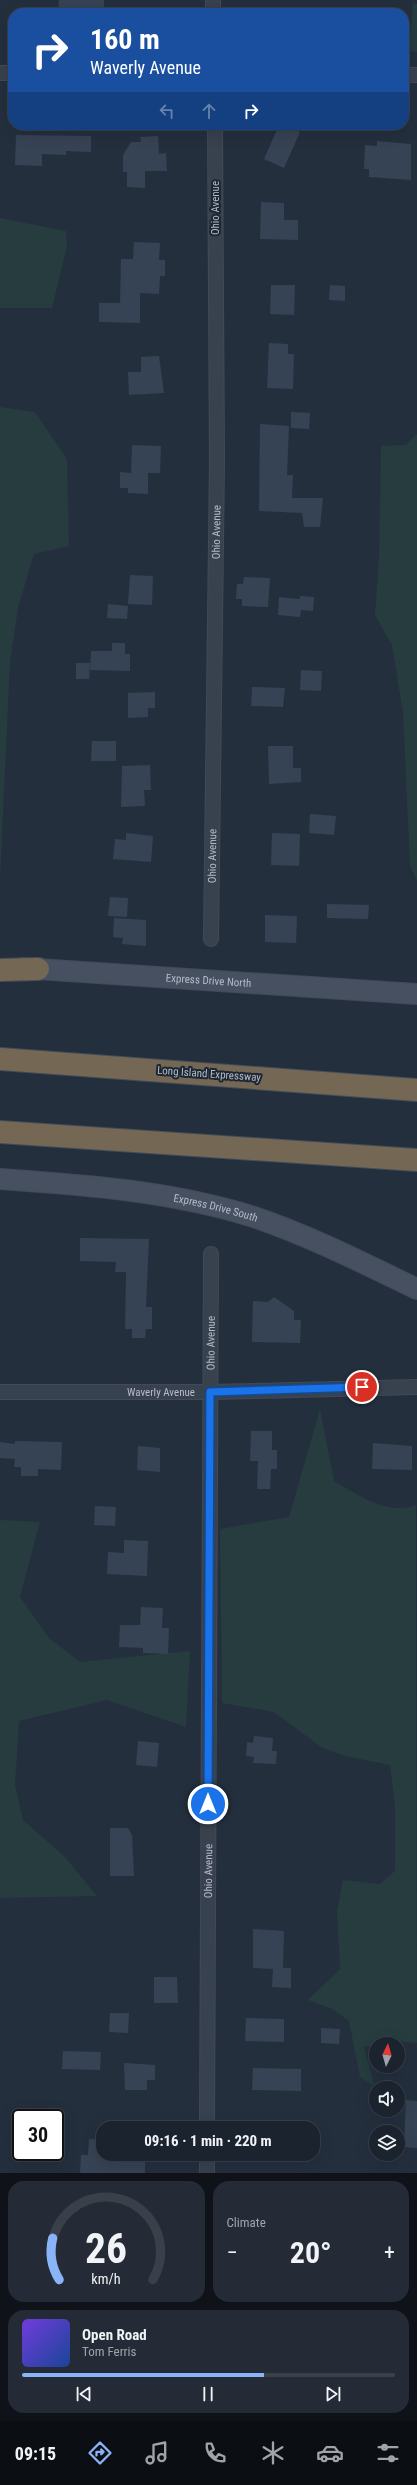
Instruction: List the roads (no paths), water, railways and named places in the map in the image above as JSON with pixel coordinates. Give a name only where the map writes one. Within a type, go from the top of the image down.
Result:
[{"type":"highway","points":[[0,970],[38,969]]},
{"type":"highway","name":"Long Island Expressway","points":[[0,1059],[417,1090]]},
{"type":"highway","points":[[0,1132],[417,1160]]},
{"type":"main road","name":"Express Drive North","points":[[0,966],[417,994]]},
{"type":"main road","name":"Express Drive South","points":[[0,1179],[132,1190],[223,1208],[311,1238],[417,1289]]},
{"type":"street","name":"Ohio Avenue","points":[[211,939],[217,462],[215,130]]},
{"type":"street","name":"Ohio Avenue","points":[[207,2121],[211,1254]]},
{"type":"street","name":"Waverly Avenue","points":[[0,1392],[210,1392],[417,1387]]},
{"type":"street","points":[[207,2161],[207,2173]]}]
